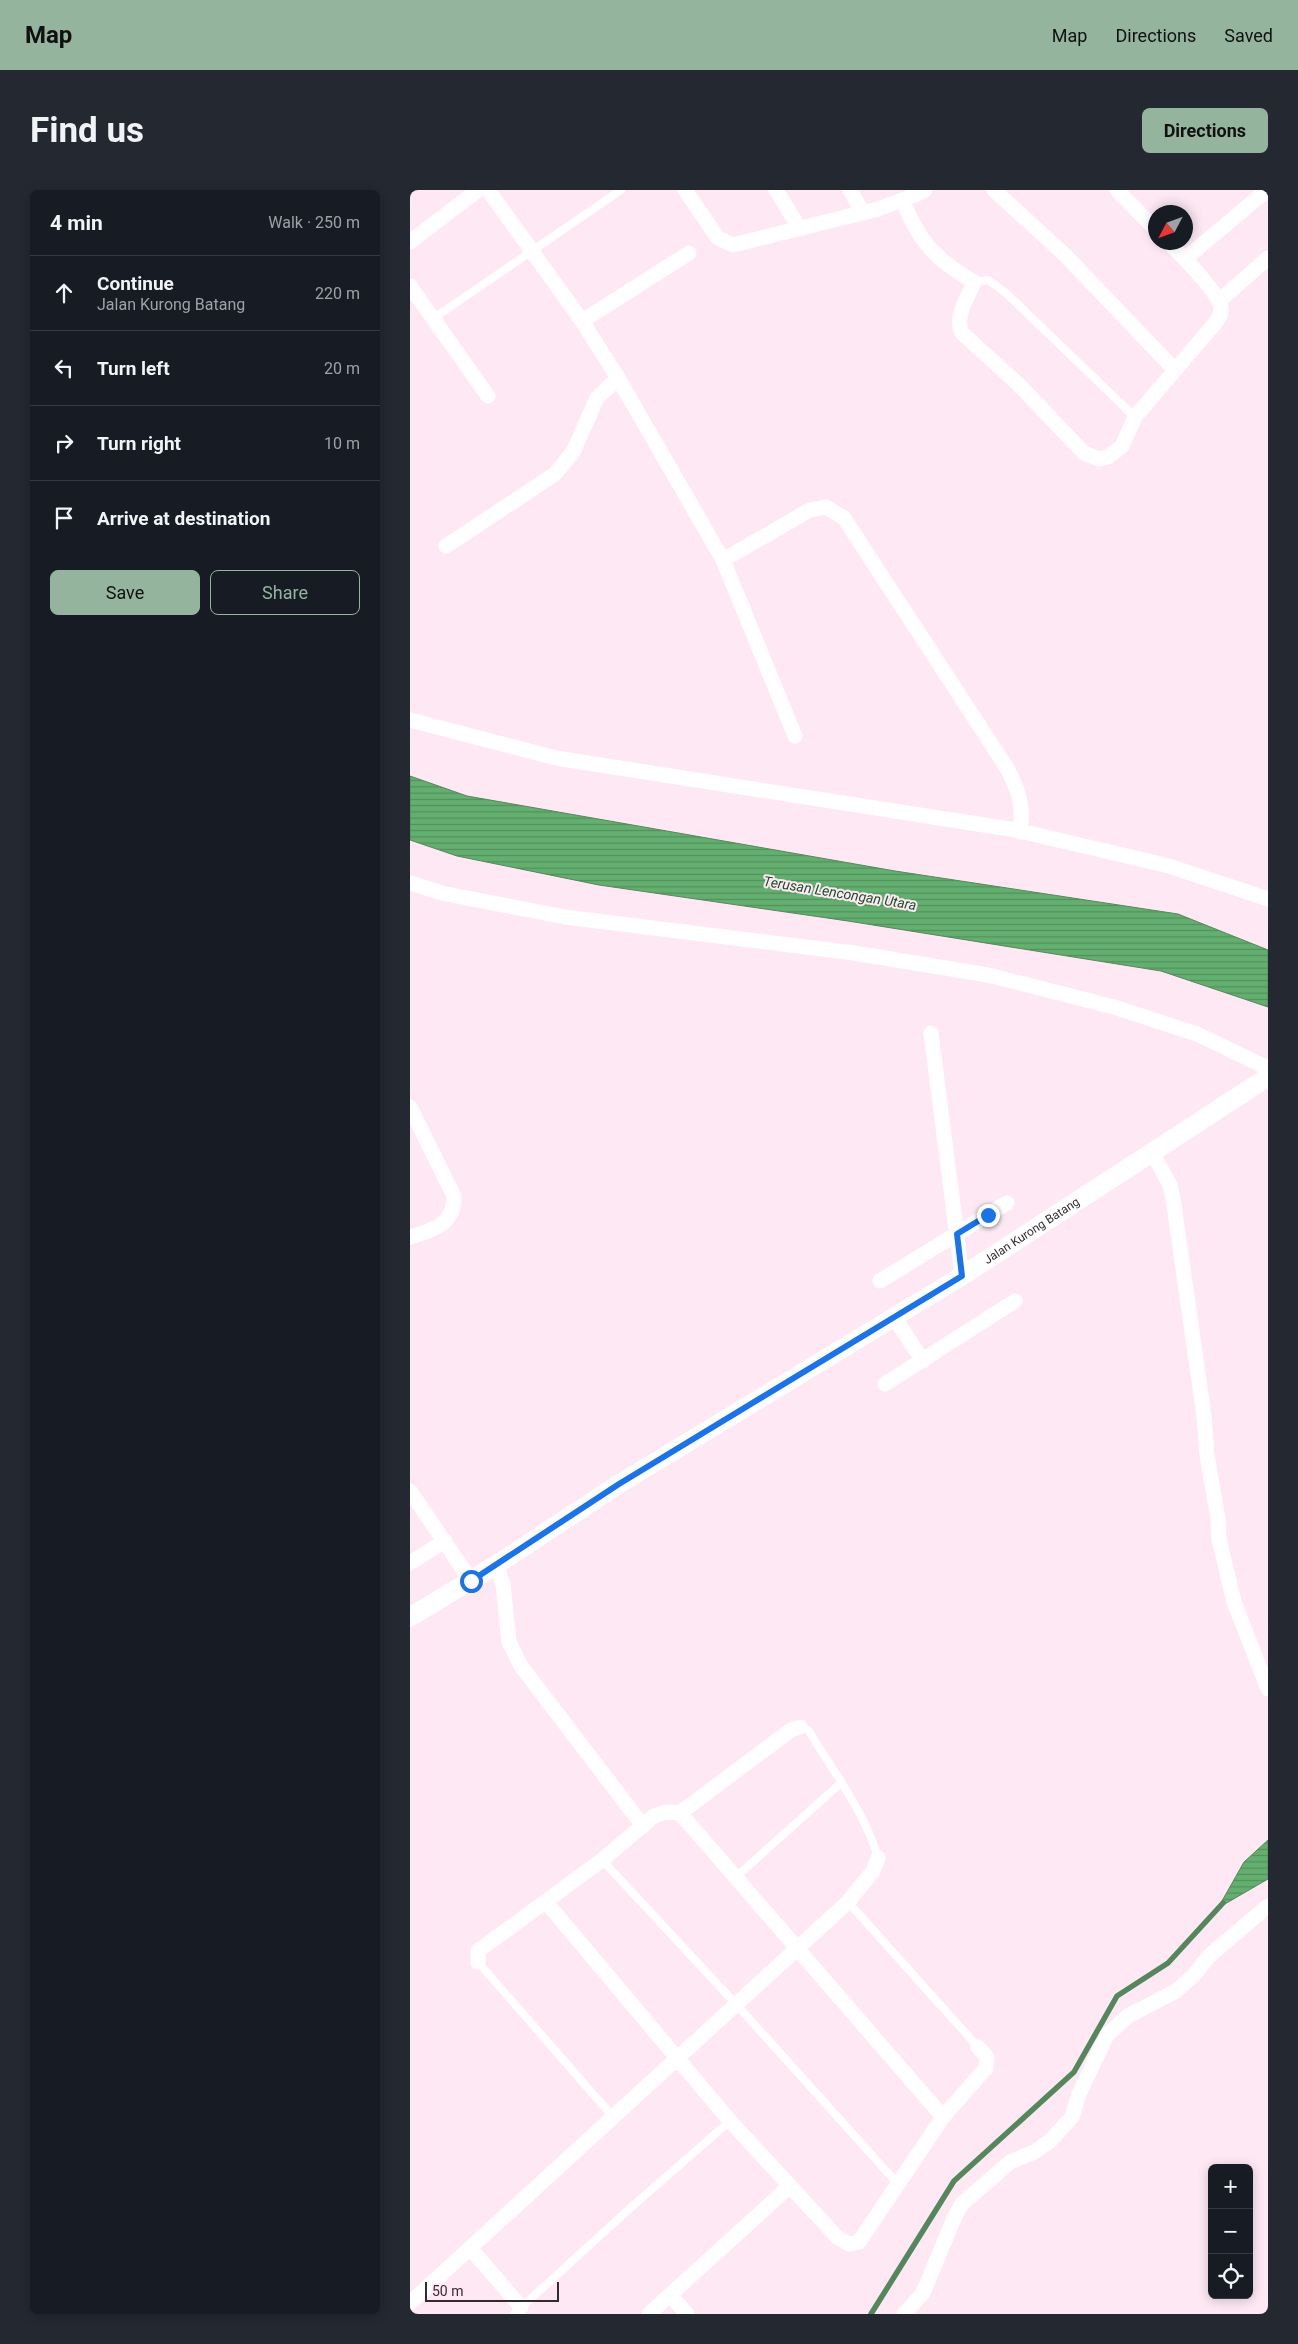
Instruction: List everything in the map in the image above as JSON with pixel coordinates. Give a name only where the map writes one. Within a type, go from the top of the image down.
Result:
[{"type":"street","points":[[410,242],[478,190]]},
{"type":"street","points":[[488,190],[582,321],[618,378],[723,560],[795,736]]},
{"type":"street","points":[[685,190],[710,227],[725,242],[733,245],[744,244],[863,213],[903,201],[925,190]]},
{"type":"street","points":[[776,190],[800,229]]},
{"type":"street","points":[[850,190],[863,213]]},
{"type":"street","points":[[994,190],[1065,255],[1176,370]]},
{"type":"street","points":[[1117,190],[1148,222]]},
{"type":"street","points":[[1185,259],[1266,190]]},
{"type":"street","points":[[903,201],[918,235],[933,254],[952,269],[974,282],[959,318],[958,326],[962,333],[1012,378],[1084,453],[1092,458],[1108,457],[1122,446],[1135,417],[1217,321],[1221,309],[1219,301],[1176,250]]},
{"type":"street","points":[[582,321],[689,253]]},
{"type":"street","points":[[1219,301],[1268,258]]},
{"type":"street","points":[[410,286],[488,396]]},
{"type":"street","points":[[446,546],[555,474],[573,452],[597,398],[618,378]]},
{"type":"street","points":[[723,560],[810,510],[826,507],[844,518],[1007,768],[1020,795],[1022,816],[1020,832]]},
{"type":"street","points":[[410,720],[556,758],[721,783],[796,797],[894,810],[1020,832],[1169,866],[1268,899]]},
{"type":"street","points":[[410,882],[442,893],[565,917],[854,953],[988,975],[1114,1007],[1197,1034],[1268,1068]]},
{"type":"street","points":[[931,1033],[962,1276]]},
{"type":"street","name":"Jalan Kurong Batang","points":[[410,1617],[471,1581],[619,1484],[962,1276],[1153,1154],[1268,1077]]},
{"type":"street","points":[[410,1106],[454,1196],[454,1205],[450,1217],[441,1226],[410,1237]]},
{"type":"street","points":[[1153,1154],[1170,1185],[1173,1198],[1204,1416],[1210,1474],[1218,1519],[1219,1539],[1234,1602],[1268,1689]]},
{"type":"street","points":[[880,1281],[1007,1203]]},
{"type":"street","points":[[885,1384],[1015,1301]]},
{"type":"street","points":[[894,1317],[923,1361]]},
{"type":"street","points":[[410,1491],[471,1581]]},
{"type":"street","points":[[410,1563],[445,1541]]},
{"type":"street","points":[[496,1565],[503,1584],[509,1642],[521,1666],[643,1826]]},
{"type":"street","points":[[478,1962],[478,1951],[602,1860],[654,1816],[666,1812],[680,1813],[791,1730],[800,1727]]},
{"type":"street","points":[[680,1813],[943,2117]]},
{"type":"street","points":[[410,2303],[735,2003],[848,1902],[872,1871],[878,1858]]},
{"type":"street","points":[[546,1902],[730,2121],[838,2238],[849,2244],[859,2242],[943,2117],[986,2068],[987,2057],[978,2046]]},
{"type":"street","points":[[904,2314],[923,2293],[955,2216],[963,2203],[1010,2162],[1034,2152],[1050,2141],[1072,2118],[1079,2094],[1107,2035],[1128,2016],[1176,1991],[1194,1975],[1209,1956],[1268,1906]]},
{"type":"street","points":[[649,2314],[790,2186]]},
{"type":"street","points":[[470,2248],[517,2311]]},
{"type":"street","points":[[670,2294],[687,2314]]},
{"type":"lane","points":[[434,318],[621,190]]},
{"type":"lane","points":[[974,282],[988,280],[1006,293],[1135,417]]},
{"type":"lane","points":[[800,1727],[808,1730],[841,1783],[871,1837],[878,1858]]},
{"type":"lane","points":[[736,1877],[841,1783]]},
{"type":"lane","points":[[602,1860],[735,2003],[898,2184]]},
{"type":"lane","points":[[848,1902],[978,2046]]},
{"type":"lane","points":[[478,1962],[613,2117]]},
{"type":"lane","points":[[517,2311],[730,2121]]},
{"type":"water","name":"Terusan Lencongan Utara","points":[[410,776],[467,796],[895,871],[1178,914],[1268,950],[1268,1007],[1161,971],[848,921],[599,885],[457,856],[410,840]]},
{"type":"water","points":[[1268,1840],[1268,1879],[1218,1908],[1244,1862]]},
{"type":"waterway","points":[[871,2314],[954,2181],[1074,2072],[1117,1996],[1168,1963],[1223,1903]]},
{"type":"route","points":[[471,1581],[619,1484],[962,1276],[957,1234],[988,1215]]}]
